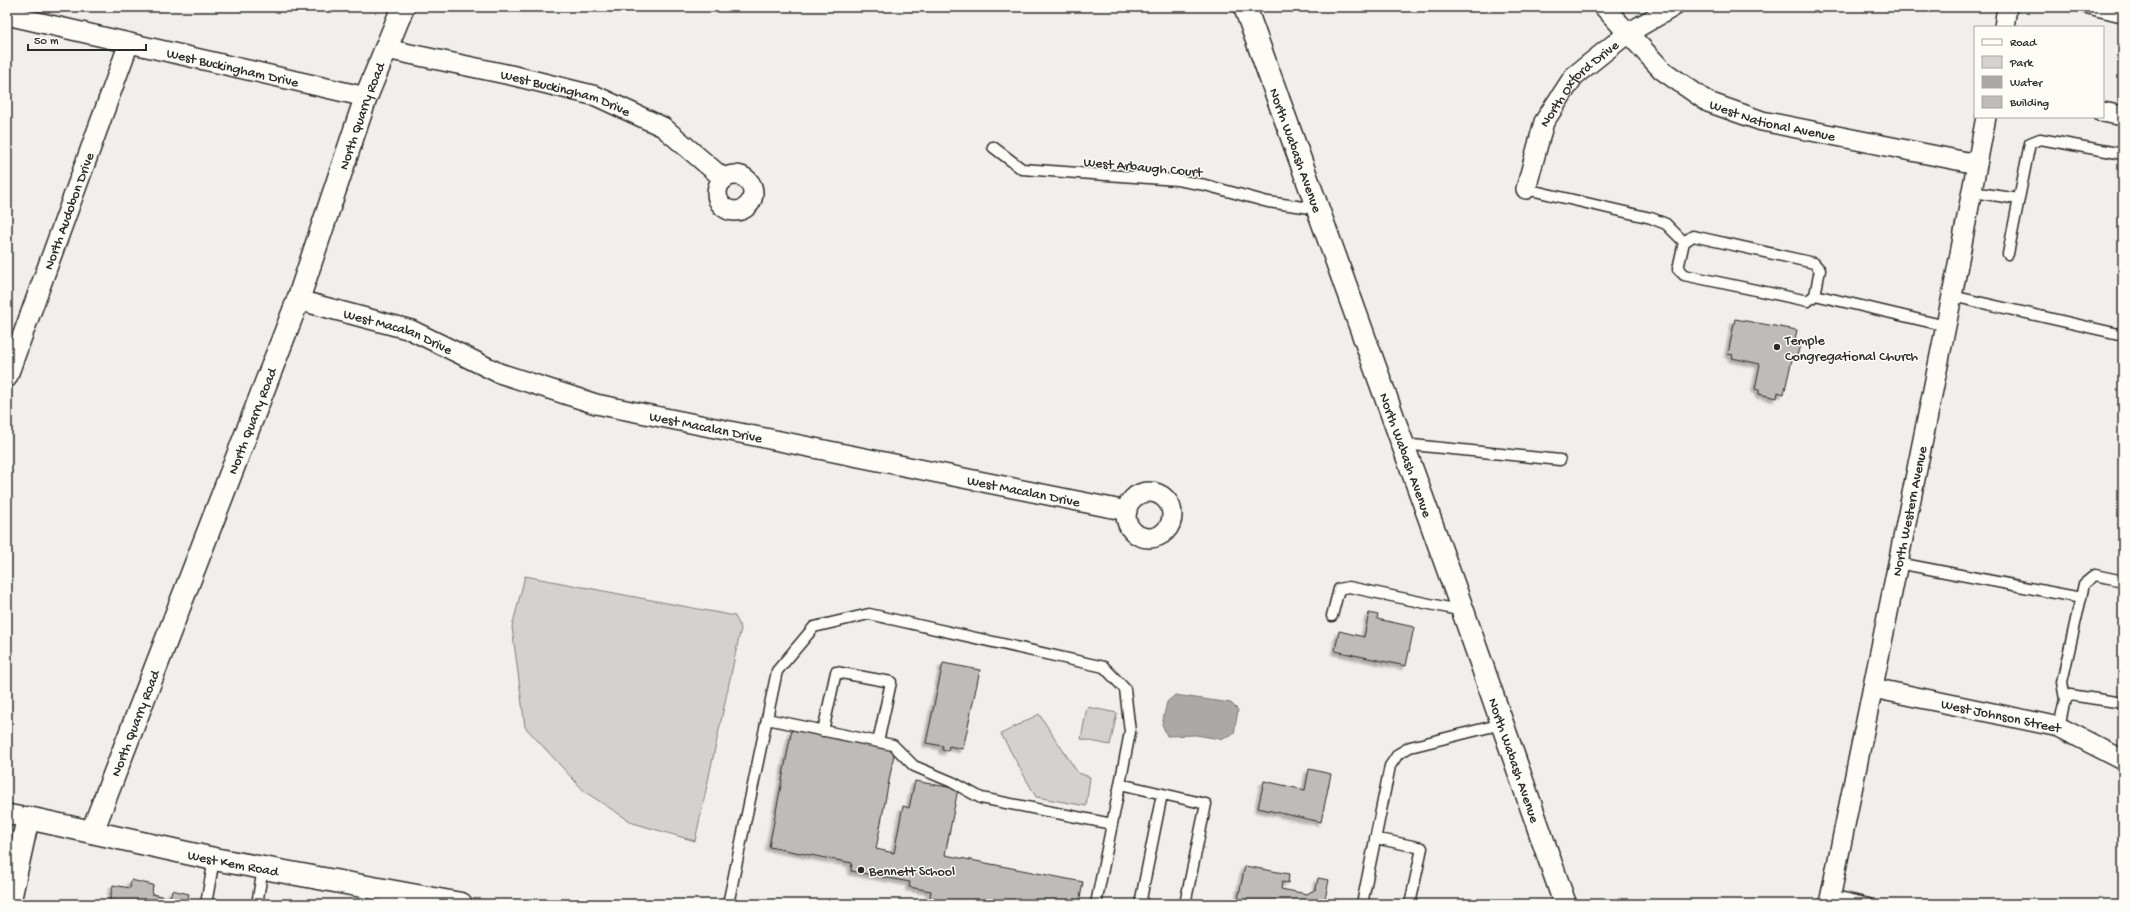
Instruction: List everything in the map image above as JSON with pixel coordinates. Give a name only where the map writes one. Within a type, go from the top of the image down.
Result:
[{"type":"street","name":"North Quarry Road","points":[[92,832],[298,300],[366,97],[403,7]]},
{"type":"street","name":"North Wabash Avenue","points":[[1245,7],[1463,611],[1565,904]]},
{"type":"street","name":"West National Avenue","points":[[1604,7],[1662,70],[1708,102],[1762,121],[1977,164]]},
{"type":"street","name":"North Oxford Drive","points":[[1526,189],[1544,122],[1574,76],[1628,33],[1673,7]]},
{"type":"street","points":[[2004,26],[2007,7]]},
{"type":"street","name":"West Buckingham Drive","points":[[10,14],[129,43],[366,97]]},
{"type":"street","name":"North Audobon Drive","points":[[8,370],[129,43]]},
{"type":"street","name":"West Buckingham Drive","points":[[386,49],[515,76],[596,96],[664,127],[724,179]]},
{"type":"street","points":[[2104,112],[2123,116]]},
{"type":"street","name":"North Western Avenue","points":[[1830,900],[1952,296],[1986,118]]},
{"type":"street","name":"West Macalan Drive","points":[[298,300],[411,330],[498,373],[596,404],[1127,512]]},
{"type":"street","name":"West Johnson Street","points":[[1873,688],[2059,727],[2123,760]]},
{"type":"street","name":"West Kem Road","points":[[7,814],[263,868],[461,904]]},
{"type":"street","points":[[9,904],[28,818]]},
{"type":"lane","points":[[2082,7],[2123,17]]},
{"type":"lane","points":[[2008,254],[2030,144],[2040,139],[2123,154]]},
{"type":"lane","name":"West Arbaugh Court","points":[[993,147],[1022,169],[1178,180],[1206,185],[1268,202],[1318,210]]},
{"type":"lane","points":[[1526,189],[1651,218],[1666,224],[1684,242]]},
{"type":"lane","points":[[1972,192],[2019,199]]},
{"type":"lane","points":[[1693,236],[1814,263],[1820,270],[1815,295],[1808,300],[1684,275],[1678,269],[1684,242],[1693,236]]},
{"type":"lane","points":[[1815,295],[1946,326]]},
{"type":"lane","points":[[1952,296],[2123,335]]},
{"type":"lane","points":[[1403,444],[1560,460]]},
{"type":"lane","points":[[1898,563],[2081,598]]},
{"type":"lane","points":[[2059,727],[2065,699],[2062,682],[2084,584],[2094,575],[2123,581]]},
{"type":"lane","points":[[1332,616],[1339,589],[1349,587],[1463,611]]},
{"type":"lane","points":[[728,904],[777,671],[814,626],[868,614],[1104,667],[1125,689],[1130,732],[1096,904]]},
{"type":"lane","points":[[824,731],[836,672],[891,682],[878,742]]},
{"type":"lane","points":[[2065,699],[2070,695],[2123,703]]},
{"type":"lane","points":[[767,720],[893,745],[914,766],[952,782],[981,798],[1112,824]]},
{"type":"lane","points":[[1362,904],[1390,766],[1398,754],[1410,747],[1502,724]]},
{"type":"lane","points":[[1120,784],[1206,804],[1185,904]]},
{"type":"lane","points":[[1140,904],[1162,794]]},
{"type":"lane","points":[[1375,838],[1422,848],[1410,904]]},
{"type":"lane","points":[[206,904],[214,858]]},
{"type":"lane","points":[[256,904],[263,868]]},
{"type":"lane","points":[[1830,900],[1869,904]]},
{"type":"shaded area","points":[[7,7],[39,7],[38,12],[7,11]]},
{"type":"green space","points":[[525,576],[735,616],[741,628],[695,841],[633,823],[585,792],[525,727],[512,627]]},
{"type":"green space","points":[[1087,707],[1117,713],[1110,745],[1081,739]]},
{"type":"green space","points":[[1039,714],[1078,773],[1090,777],[1086,806],[1036,797],[1001,734]]},
{"type":"water","points":[[1175,695],[1231,703],[1238,710],[1234,734],[1220,739],[1196,735],[1167,736],[1162,724],[1167,702]]},
{"type":"building","points":[[1735,319],[1797,330],[1794,344],[1800,345],[1797,356],[1793,355],[1784,394],[1778,392],[1777,398],[1759,394],[1759,390],[1755,389],[1760,364],[1732,358],[1733,355],[1728,354]]},
{"type":"building","points":[[1369,613],[1378,615],[1377,619],[1414,627],[1406,666],[1335,651],[1339,631],[1364,637]]},
{"type":"building","points":[[943,663],[980,670],[963,749],[949,746],[948,751],[942,750],[943,746],[926,743]]},
{"type":"building","points":[[792,729],[895,749],[876,849],[894,853],[903,806],[909,808],[915,781],[958,789],[945,855],[1083,882],[1079,904],[958,904],[930,898],[931,891],[909,887],[910,882],[851,871],[852,863],[769,847]]},
{"type":"building","points":[[1309,769],[1331,774],[1321,822],[1258,808],[1264,781],[1305,790]]},
{"type":"building","points":[[1245,866],[1289,874],[1288,883],[1282,882],[1281,889],[1307,894],[1316,889],[1318,878],[1329,880],[1324,904],[1237,904]]},
{"type":"building","points":[[131,880],[153,885],[152,894],[170,898],[172,890],[189,894],[187,904],[109,904],[113,885],[130,888]]},
{"type":"place","name":"Temple Congregational Church","points":[[1777,347]]},
{"type":"place","name":"Bennett School","points":[[861,870]]}]
